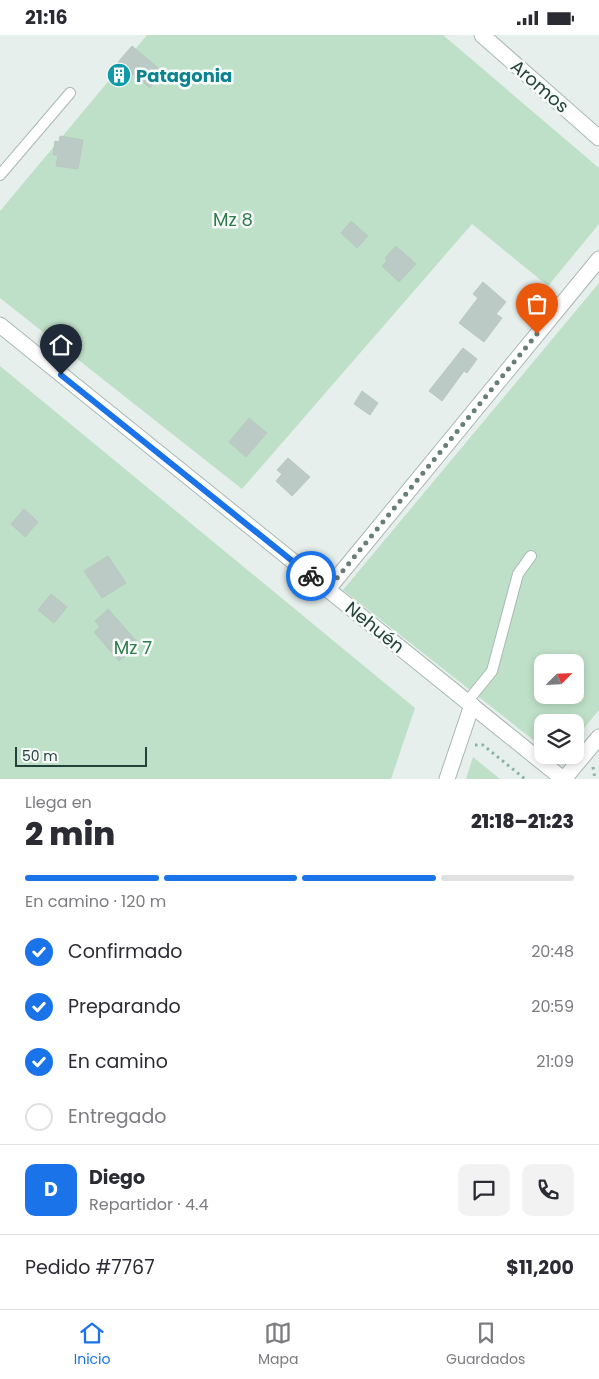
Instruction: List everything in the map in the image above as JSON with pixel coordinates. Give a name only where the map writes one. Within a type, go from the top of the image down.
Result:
[{"type":"street","name":"Aromos","points":[[482,35],[599,138]]},
{"type":"street","points":[[328,589],[599,259]]},
{"type":"street","name":"Nehuén","points":[[0,325],[563,779]]},
{"type":"street","points":[[447,779],[470,704]]},
{"type":"street","points":[[563,779],[599,737]]},
{"type":"lane","points":[[0,175],[70,93]]},
{"type":"lane","points":[[470,704],[492,671],[518,574],[531,556]]},
{"type":"path","points":[[467,746],[483,745],[525,779]]},
{"type":"green space","name":"Mz 8","points":[[147,35],[443,35],[599,168],[599,224],[548,286],[472,224],[242,489],[0,298],[0,211]]},
{"type":"green space","points":[[599,283],[599,710],[584,728],[584,714],[534,714],[534,740],[343,590]]},
{"type":"green space","name":"Mz 7","points":[[0,366],[415,708],[391,779],[0,779]]},
{"type":"green space","points":[[473,757],[500,779],[466,779]]},
{"type":"building","name":"Patagonia","points":[[132,46],[163,72],[150,88],[133,74],[127,81],[112,69]]},
{"type":"building","points":[[60,136],[83,140],[78,169],[56,166],[58,155],[53,155],[55,141],[59,142]]},
{"type":"building","points":[[351,221],[368,236],[357,248],[341,233]]},
{"type":"building","points":[[396,246],[416,264],[399,282],[382,266],[387,261],[385,258]]},
{"type":"building","points":[[483,282],[506,302],[496,314],[502,318],[484,342],[459,323],[478,298],[473,294]]},
{"type":"building","points":[[463,348],[477,359],[467,373],[464,371],[442,401],[429,391]]},
{"type":"building","points":[[362,391],[378,403],[370,415],[354,404]]},
{"type":"building","points":[[249,418],[267,433],[246,457],[229,442]]},
{"type":"building","points":[[288,458],[310,477],[292,496],[276,481],[282,474],[277,470]]},
{"type":"building","points":[[24,509],[38,522],[25,537],[11,524]]},
{"type":"building","points":[[108,556],[126,583],[102,598],[84,571]]},
{"type":"building","points":[[51,594],[67,607],[54,623],[38,610]]},
{"type":"building","points":[[108,609],[139,644],[119,661],[94,632],[100,627],[95,621]]},
{"type":"way so far","points":[[311,576],[328,589],[537,334]]},
{"type":"place","name":"Patagonia","points":[[119,75]]},
{"type":"route","points":[[61,375],[311,576]]}]
